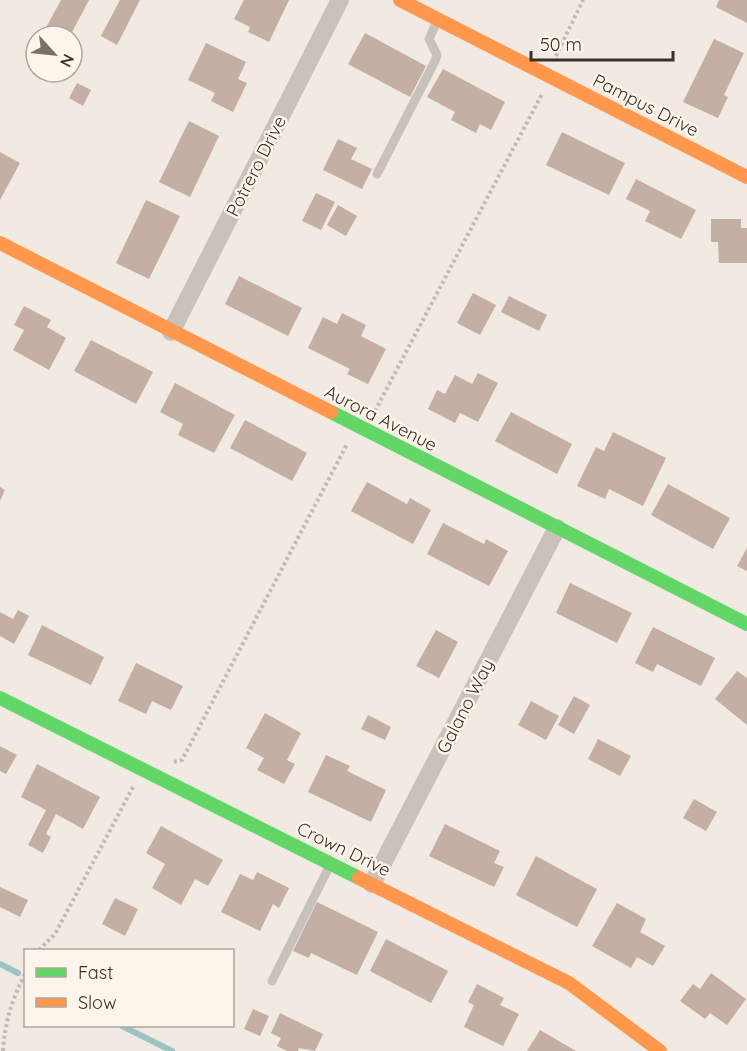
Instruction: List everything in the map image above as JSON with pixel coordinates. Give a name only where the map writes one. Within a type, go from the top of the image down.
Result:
[{"type":"street","name":"Potrero Drive","points":[[171,332],[340,0]]},
{"type":"street","name":"Pampus Drive","points":[[400,0],[747,177]]},
{"type":"street","name":"Aurora Avenue","points":[[0,243],[747,624]]},
{"type":"street","name":"Galano Way","points":[[372,884],[557,528]]},
{"type":"street","name":"Crown Drive","points":[[0,698],[569,982],[660,1051]]},
{"type":"lane","points":[[377,174],[437,56],[429,39],[438,19]]},
{"type":"lane","points":[[272,981],[331,863]]},
{"type":"path","points":[[172,762],[182,760],[346,445],[376,410],[542,96],[559,47],[583,0]]},
{"type":"path","points":[[41,949],[55,934],[143,769]]},
{"type":"path","points":[[3,1051],[5,1021],[11,1001],[24,976]]},
{"type":"building","points":[[61,0],[89,0],[76,24],[48,24]]},
{"type":"building","points":[[120,0],[140,0],[117,45],[101,36]]},
{"type":"building","points":[[244,0],[289,0],[269,42],[248,32],[250,27],[234,19]]},
{"type":"building","points":[[719,0],[747,0],[747,23],[716,7]]},
{"type":"building","points":[[365,33],[426,66],[410,97],[348,64]]},
{"type":"building","points":[[714,39],[744,53],[724,95],[728,97],[718,118],[683,102]]},
{"type":"building","points":[[206,43],[246,62],[238,79],[247,83],[233,112],[211,101],[215,93],[188,80]]},
{"type":"building","points":[[443,69],[505,102],[491,130],[480,124],[476,133],[451,120],[455,112],[427,97]]},
{"type":"building","points":[[76,84],[91,90],[83,106],[69,98]]},
{"type":"building","points":[[189,121],[219,136],[190,197],[159,182]]},
{"type":"building","points":[[562,132],[625,163],[609,195],[546,165]]},
{"type":"building","points":[[338,139],[357,148],[351,159],[372,169],[362,189],[323,170]]},
{"type":"building","points":[[0,152],[20,163],[0,200]]},
{"type":"building","points":[[636,179],[696,210],[681,239],[645,221],[650,211],[626,199]]},
{"type":"building","points":[[316,193],[335,202],[321,230],[302,221]]},
{"type":"building","points":[[146,200],[180,216],[149,279],[116,263]]},
{"type":"building","points":[[338,205],[357,216],[346,236],[327,225]]},
{"type":"building","points":[[711,219],[741,219],[741,228],[747,228],[747,263],[719,263],[718,242],[711,242]]},
{"type":"building","points":[[239,276],[302,308],[288,336],[225,304]]},
{"type":"building","points":[[473,293],[496,305],[480,335],[457,323]]},
{"type":"building","points":[[509,296],[547,315],[539,331],[501,312]]},
{"type":"building","points":[[24,306],[51,320],[47,327],[66,338],[49,370],[13,350],[24,330],[14,325]]},
{"type":"building","points":[[342,313],[366,325],[361,336],[386,349],[368,384],[347,374],[350,369],[308,348],[323,317],[337,324]]},
{"type":"building","points":[[91,340],[153,372],[136,404],[74,371]]},
{"type":"building","points":[[478,373],[498,383],[478,422],[460,413],[455,423],[428,409],[437,390],[445,394],[455,375],[472,384]]},
{"type":"building","points":[[175,383],[235,415],[214,453],[178,435],[183,424],[160,412]]},
{"type":"building","points":[[511,412],[572,444],[557,474],[495,441]]},
{"type":"building","points":[[245,420],[307,453],[292,481],[230,448]]},
{"type":"building","points":[[613,432],[666,458],[643,506],[609,489],[605,499],[577,486],[596,447],[604,451]]},
{"type":"building","points":[[367,482],[407,504],[410,498],[431,510],[413,544],[351,511]]},
{"type":"building","points":[[668,484],[730,518],[713,549],[651,515]]},
{"type":"building","points":[[0,487],[5,490],[0,501]]},
{"type":"building","points":[[443,523],[484,544],[486,539],[508,551],[489,586],[427,554]]},
{"type":"building","points":[[747,548],[747,571],[737,566]]},
{"type":"building","points":[[570,583],[632,613],[617,643],[556,613]]},
{"type":"building","points":[[18,610],[29,616],[14,644],[0,636],[0,612],[13,619]]},
{"type":"building","points":[[42,625],[104,657],[91,685],[28,655]]},
{"type":"building","points":[[653,627],[715,658],[701,686],[657,664],[653,672],[635,663]]},
{"type":"building","points":[[436,630],[458,642],[439,678],[416,666]]},
{"type":"building","points":[[136,663],[183,686],[171,710],[152,701],[146,714],[118,701]]},
{"type":"building","points":[[737,671],[747,678],[747,725],[715,699]]},
{"type":"building","points":[[574,696],[590,705],[574,734],[558,725]]},
{"type":"building","points":[[531,701],[559,716],[546,740],[518,725]]},
{"type":"building","points":[[265,713],[301,733],[287,760],[295,764],[284,784],[257,770],[264,758],[246,748]]},
{"type":"building","points":[[368,715],[391,727],[385,740],[361,729]]},
{"type":"building","points":[[598,739],[631,756],[620,776],[588,759]]},
{"type":"building","points":[[0,746],[17,755],[6,774],[0,771]]},
{"type":"building","points":[[326,755],[350,766],[347,771],[386,790],[371,822],[308,792]]},
{"type":"building","points":[[37,764],[100,797],[83,829],[56,814],[46,834],[51,837],[43,853],[28,845],[46,810],[21,797]]},
{"type":"building","points":[[694,799],[717,812],[706,831],[683,818]]},
{"type":"building","points":[[445,824],[500,851],[494,863],[504,867],[494,887],[429,856]]},
{"type":"building","points":[[161,826],[223,860],[208,886],[195,879],[181,905],[152,888],[165,864],[146,853]]},
{"type":"building","points":[[536,856],[597,889],[577,927],[516,895]]},
{"type":"building","points":[[257,872],[289,888],[279,908],[273,904],[260,931],[221,912],[240,874],[253,880]]},
{"type":"building","points":[[0,887],[28,900],[20,917],[0,907]]},
{"type":"building","points":[[115,898],[138,909],[125,936],[102,924]]},
{"type":"building","points":[[317,902],[378,932],[357,975],[311,953],[309,958],[293,951]]},
{"type":"building","points":[[617,903],[646,919],[640,932],[665,946],[653,966],[637,957],[631,968],[592,946]]},
{"type":"building","points":[[386,939],[448,971],[431,1003],[370,971]]},
{"type":"building","points":[[711,973],[746,999],[727,1025],[710,1013],[705,1019],[680,1001],[693,984],[700,989]]},
{"type":"building","points":[[477,984],[504,998],[500,1005],[519,1014],[503,1046],[464,1027],[474,1005],[468,1002]]},
{"type":"building","points":[[253,1009],[269,1016],[260,1036],[244,1029]]},
{"type":"building","points":[[280,1013],[323,1034],[315,1051],[299,1048],[298,1051],[287,1051],[277,1046],[281,1038],[271,1033]]},
{"type":"building","points":[[540,1030],[576,1051],[527,1051]]},
{"type":"waterway","points":[[0,964],[18,973]]},
{"type":"waterway","points":[[124,1027],[172,1051]]},
{"type":"traffic: fast","points":[[331,412],[747,624]]},
{"type":"traffic: fast","points":[[0,698],[359,878]]},
{"type":"traffic: slow","points":[[400,0],[747,177]]},
{"type":"traffic: slow","points":[[0,243],[331,412]]},
{"type":"traffic: slow","points":[[359,878],[569,983],[660,1051]]}]
